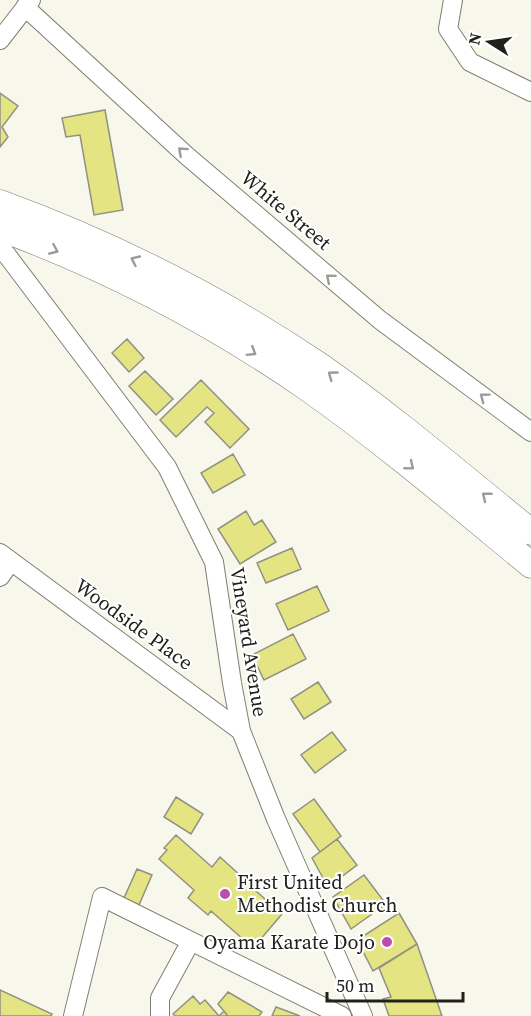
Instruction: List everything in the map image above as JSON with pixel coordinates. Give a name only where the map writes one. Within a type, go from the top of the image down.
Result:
[{"type":"highway","points":[[0,203],[103,245],[187,286],[276,337],[345,384],[531,532]]},
{"type":"highway","points":[[0,228],[135,286],[263,358],[346,416],[531,565]]},
{"type":"street","points":[[453,0],[448,29],[470,62],[531,92]]},
{"type":"street","points":[[0,40],[28,4]]},
{"type":"street","name":"White Street","points":[[28,4],[187,156],[380,320],[531,432]]},
{"type":"street","name":"Vineyard Avenue","points":[[0,246],[167,467],[214,562],[241,731],[276,819],[361,1015]]},
{"type":"street","points":[[0,577],[6,557]]},
{"type":"street","name":"Woodside Place","points":[[6,557],[241,731]]},
{"type":"street","points":[[74,1016],[102,897],[342,1016]]},
{"type":"street","points":[[160,1016],[160,998],[191,941]]},
{"type":"building","points":[[0,93],[18,106],[2,127],[8,137],[0,147]]},
{"type":"building","points":[[105,110],[123,210],[94,215],[80,135],[66,137],[62,118]]},
{"type":"building","points":[[127,339],[144,358],[129,372],[112,353]]},
{"type":"building","points":[[145,371],[173,399],[156,415],[129,386]]},
{"type":"building","points":[[201,380],[249,429],[230,448],[205,422],[214,413],[207,407],[176,437],[160,420]]},
{"type":"building","points":[[233,454],[245,475],[213,493],[201,473]]},
{"type":"building","points":[[246,511],[254,525],[262,520],[276,542],[240,564],[218,529]]},
{"type":"building","points":[[292,548],[301,569],[266,583],[257,563]]},
{"type":"building","points":[[317,586],[329,611],[288,630],[276,604]]},
{"type":"building","points":[[293,634],[306,659],[264,680],[252,655]]},
{"type":"building","points":[[318,682],[331,702],[304,719],[291,699]]},
{"type":"building","points":[[332,732],[346,750],[315,773],[301,755]]},
{"type":"building","points":[[176,797],[203,814],[191,834],[164,817]]},
{"type":"building","points":[[314,799],[341,836],[320,852],[293,814]]},
{"type":"building","name":"First United Methodist Church","points":[[176,835],[212,867],[220,857],[282,914],[253,948],[211,911],[208,915],[188,898],[194,890],[159,859],[167,850],[164,848]]},
{"type":"building","points":[[337,839],[357,865],[328,887],[312,858]]},
{"type":"building","points":[[137,869],[152,875],[139,905],[124,898]]},
{"type":"building","points":[[364,875],[386,904],[351,929],[333,897]]},
{"type":"building","name":"Oyama Karate Dojo","points":[[399,913],[417,944],[373,971],[357,940]]},
{"type":"building","points":[[417,944],[442,1016],[389,1016],[383,999],[391,997],[379,968]]},
{"type":"building","points":[[0,990],[52,1014],[51,1016],[0,1016]]},
{"type":"building","points":[[228,992],[262,1012],[259,1016],[228,1016],[218,1004]]},
{"type":"building","points":[[193,996],[200,1004],[205,1000],[219,1016],[175,1016],[173,1014]]},
{"type":"building","points":[[276,1007],[300,1016],[272,1016]]},
{"type":"place","name":"First United Methodist Church","points":[[225,894]]},
{"type":"place","name":"Oyama Karate Dojo","points":[[387,942]]}]
